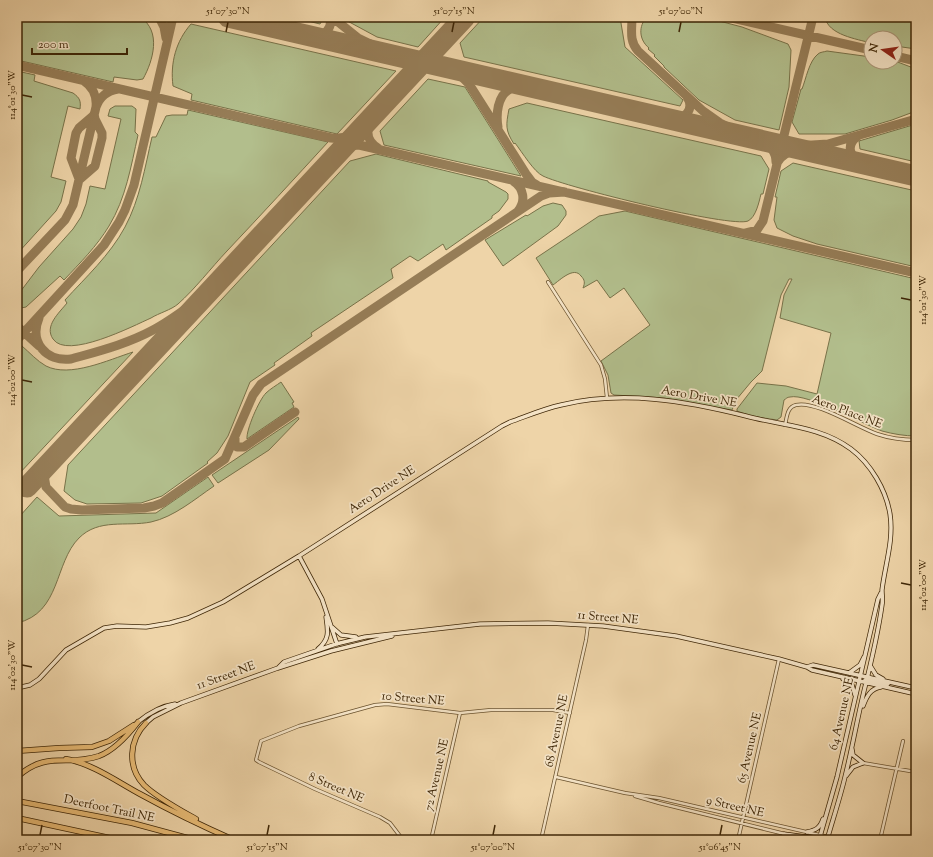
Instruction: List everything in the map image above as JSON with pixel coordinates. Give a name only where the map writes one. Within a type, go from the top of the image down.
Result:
[{"type":"highway","points":[[17,751],[92,747],[109,741],[138,722]]},
{"type":"highway","points":[[17,777],[28,768],[40,762],[66,759],[88,759],[100,756],[112,750],[138,722]]},
{"type":"highway","points":[[146,723],[136,737],[132,747],[132,761],[138,777],[144,785],[154,793],[218,833]]},
{"type":"highway","points":[[66,759],[91,767],[146,797],[234,840]]},
{"type":"highway","name":"Deerfoot Trail NE","points":[[17,801],[132,823],[195,840]]},
{"type":"highway","points":[[17,818],[119,840]]},
{"type":"street","points":[[548,282],[601,365],[605,379],[607,398]]},
{"type":"street","name":"Aero Drive NE","points":[[17,688],[30,685],[39,679],[66,650],[95,632],[110,626],[152,626],[170,623],[188,618],[223,602],[299,556],[502,426],[541,411],[560,405],[607,398],[635,398],[704,406],[785,425]]},
{"type":"street","name":"Aero Place NE","points":[[785,425],[788,411],[792,406],[802,404],[813,406],[876,434],[906,440],[916,440]]},
{"type":"street","name":"64 Avenue NE","points":[[785,425],[826,434],[852,450],[873,473],[881,488],[890,514],[891,538],[882,592],[882,602],[870,666],[845,777],[828,838]]},
{"type":"street","points":[[299,556],[316,587],[325,608],[338,649]]},
{"type":"street","name":"64 Avenue NE","points":[[821,838],[860,682],[878,599],[882,592]]},
{"type":"street","points":[[316,651],[324,644],[328,631],[325,608]]},
{"type":"street","points":[[330,624],[341,635],[360,638]]},
{"type":"street","name":"11 Street NE","points":[[278,668],[284,662],[336,644],[360,638],[405,634],[480,624],[588,625],[676,636],[807,666],[813,665],[848,672],[861,676],[882,687],[916,694]]},
{"type":"street","name":"68 Avenue NE","points":[[541,840],[586,640],[588,625]]},
{"type":"street","name":"11 Street NE","points":[[146,723],[153,717],[180,703],[278,668],[338,649],[405,634]]},
{"type":"street","points":[[848,672],[860,665],[867,649]]},
{"type":"street","name":"65 Avenue NE","points":[[738,840],[779,659]]},
{"type":"street","name":"11 Street NE","points":[[807,666],[812,670],[860,682]]},
{"type":"street","points":[[870,666],[876,675],[889,682]]},
{"type":"street","points":[[837,676],[852,685],[855,698]]},
{"type":"street","points":[[860,682],[867,680],[916,689]]},
{"type":"street","name":"11 Street NE","points":[[867,680],[889,682],[916,689]]},
{"type":"street","points":[[859,714],[869,694],[875,688],[882,687]]},
{"type":"street","name":"11 Street NE","points":[[138,722],[147,715],[168,705],[180,703]]},
{"type":"street","name":"10 Street NE","points":[[256,760],[261,741],[298,726],[374,705],[387,704],[460,713],[491,710],[553,710],[570,713]]},
{"type":"street","name":"72 Avenue NE","points":[[431,840],[460,713]]},
{"type":"street","points":[[880,840],[902,741]]},
{"type":"street","points":[[852,747],[853,755],[863,764]]},
{"type":"street","name":"8 Street NE","points":[[256,760],[315,789],[380,816],[390,823],[403,840]]},
{"type":"street","points":[[845,777],[854,767],[863,764],[916,772]]},
{"type":"street","name":"9 Street NE","points":[[556,777],[810,840]]},
{"type":"street","points":[[807,832],[816,830],[821,824],[830,794],[834,788]]},
{"type":"street","name":"9 Street NE","points":[[625,793],[659,798],[807,832],[821,838]]},
{"type":"street","points":[[784,834],[841,840]]},
{"type":"green space","points":[[17,17],[140,17],[147,23],[153,38],[154,46],[147,72],[143,79],[137,80],[114,77],[113,82],[17,60]]},
{"type":"green space","points":[[291,17],[324,17],[320,24]]},
{"type":"green space","points":[[340,17],[445,17],[418,47],[377,37]]},
{"type":"green space","points":[[484,17],[620,17],[625,47],[683,100],[680,106],[464,57],[460,43]]},
{"type":"green space","points":[[647,17],[704,17],[742,27],[788,44],[791,50],[789,87],[779,130],[735,120],[699,100],[664,67],[654,56],[655,55],[648,49],[649,48],[643,41],[641,33],[642,25]]},
{"type":"green space","points":[[825,17],[909,17],[916,19],[916,49],[903,47],[903,30],[863,30],[863,41],[837,32],[827,23]]},
{"type":"green space","points":[[191,24],[396,71],[337,134],[191,100],[192,94],[173,86],[172,69],[178,45]]},
{"type":"green space","points":[[827,51],[863,56],[863,70],[903,70],[903,64],[916,69],[916,111],[845,134],[799,134],[792,122],[801,89],[812,61],[820,53]]},
{"type":"green space","points":[[17,71],[35,75],[34,81],[73,93],[80,100],[80,109],[68,106],[51,177],[66,181],[61,202],[56,211],[17,254]]},
{"type":"green space","points":[[428,79],[465,87],[521,176],[384,145],[380,131]]},
{"type":"green space","points":[[527,103],[761,156],[769,169],[763,194],[761,194],[755,213],[748,221],[735,222],[681,213],[582,189],[543,176],[528,161],[515,143],[514,144],[508,131],[507,123],[509,109]]},
{"type":"green space","points":[[115,106],[132,106],[136,109],[135,132],[138,135],[124,193],[115,215],[99,240],[64,280],[60,276],[26,307],[21,308],[17,306],[17,296],[39,267],[73,229],[81,217],[90,186],[105,189],[121,119],[108,116],[110,109]]},
{"type":"green space","points":[[188,110],[328,142],[178,304],[116,334],[85,344],[72,346],[60,344],[53,339],[50,329],[51,325],[67,303],[65,300],[105,256],[125,227],[135,205],[152,137],[156,137],[166,116],[187,115]]},
{"type":"green space","points":[[916,124],[916,162],[860,149],[859,141]]},
{"type":"green space","points":[[376,154],[488,181],[506,192],[508,194],[508,199],[499,211],[492,216],[492,218],[446,250],[443,244],[418,261],[410,256],[391,269],[393,278],[311,333],[312,336],[274,363],[275,365],[250,382],[228,436],[217,453],[207,462],[208,463],[162,496],[141,503],[87,504],[75,500],[64,491],[68,465],[350,161]]},
{"type":"green space","points":[[793,163],[916,191],[916,267],[817,244],[793,236],[777,228],[774,220],[777,197],[775,197],[781,171]]},
{"type":"green space","points":[[553,203],[562,205],[566,211],[566,215],[558,226],[503,266],[485,240],[526,215],[527,216],[543,206]]},
{"type":"green space","points":[[625,211],[916,279],[916,436],[899,435],[882,431],[822,404],[798,397],[789,397],[784,400],[781,417],[777,420],[751,416],[737,411],[757,383],[786,386],[817,394],[831,333],[780,318],[784,295],[792,279],[789,279],[781,295],[762,371],[736,400],[732,410],[664,398],[614,395],[611,393],[608,375],[601,361],[650,325],[624,288],[610,298],[597,280],[583,288],[583,279],[578,273],[575,272],[563,277],[553,285],[536,258],[599,216]]},
{"type":"green space","points":[[22,346],[46,366],[66,370],[101,363],[133,352],[17,476],[17,351]]},
{"type":"green space","points":[[281,382],[294,402],[292,403],[294,407],[247,439],[251,422],[260,402],[266,393]]},
{"type":"green space","points":[[298,417],[299,419],[269,450],[218,483],[212,475]]},
{"type":"green space","points":[[208,477],[214,486],[184,507],[160,520],[142,523],[104,525],[87,532],[79,538],[71,548],[55,586],[42,609],[31,618],[17,623],[17,516],[19,517],[37,497],[59,516],[156,513]]},
{"type":"taxiway","points":[[159,17],[164,27],[166,38]]},
{"type":"taxiway","points":[[17,340],[104,245],[125,210],[134,185],[173,17]]},
{"type":"taxiway","points":[[313,37],[321,35],[327,31],[331,21],[330,17]]},
{"type":"taxiway","points":[[332,17],[358,38],[395,56]]},
{"type":"taxiway","points":[[632,17],[632,39],[638,51],[703,111],[720,123],[748,137]]},
{"type":"taxiway","points":[[728,17],[863,48]]},
{"type":"taxiway","points":[[745,233],[757,230],[763,221],[813,17]]},
{"type":"taxiway","points":[[903,58],[916,61]]},
{"type":"taxiway","points":[[17,65],[331,138],[347,137],[367,122]]},
{"type":"taxiway","points":[[448,69],[460,75],[469,84],[526,174],[532,182],[537,185]]},
{"type":"taxiway","points":[[84,81],[94,92],[96,107],[104,95],[110,91],[118,89]]},
{"type":"taxiway","points":[[498,127],[497,112],[502,96],[510,89],[522,86]]},
{"type":"taxiway","points":[[672,120],[681,118],[687,113],[690,106],[687,97]]},
{"type":"taxiway","points":[[17,271],[65,220],[73,205],[96,107]]},
{"type":"taxiway","points":[[375,113],[368,127],[368,136],[373,144],[378,148]]},
{"type":"taxiway","points":[[80,179],[95,166],[102,138],[102,133],[94,114]]},
{"type":"taxiway","points":[[79,179],[71,158],[76,133],[79,128],[93,116]]},
{"type":"taxiway","points":[[774,144],[797,146],[828,144],[916,119]]},
{"type":"taxiway","points":[[858,136],[851,143],[850,151],[854,158],[861,164]]},
{"type":"taxiway","points":[[761,140],[772,149],[776,162]]},
{"type":"taxiway","points":[[332,159],[348,146],[359,145],[916,273]]},
{"type":"taxiway","points":[[777,163],[788,153],[801,151]]},
{"type":"taxiway","points":[[513,181],[520,187],[523,195],[521,207],[518,211]]},
{"type":"taxiway","points":[[51,461],[44,475],[46,487],[65,507],[82,510],[144,508],[162,503],[225,459],[253,395],[261,384],[541,196],[549,193],[565,192]]},
{"type":"taxiway","points":[[39,318],[36,327],[36,335],[42,349],[47,354],[54,357],[71,359],[113,347],[143,335],[167,322],[207,294]]},
{"type":"taxiway","points":[[17,326],[39,346]]},
{"type":"taxiway","points":[[235,438],[235,444],[237,447],[244,447],[295,412]]},
{"type":"taxiway","points":[[17,495],[27,487]]},
{"type":"runway","points":[[228,17],[916,176]]},
{"type":"runway","points":[[27,487],[465,17]]}]
